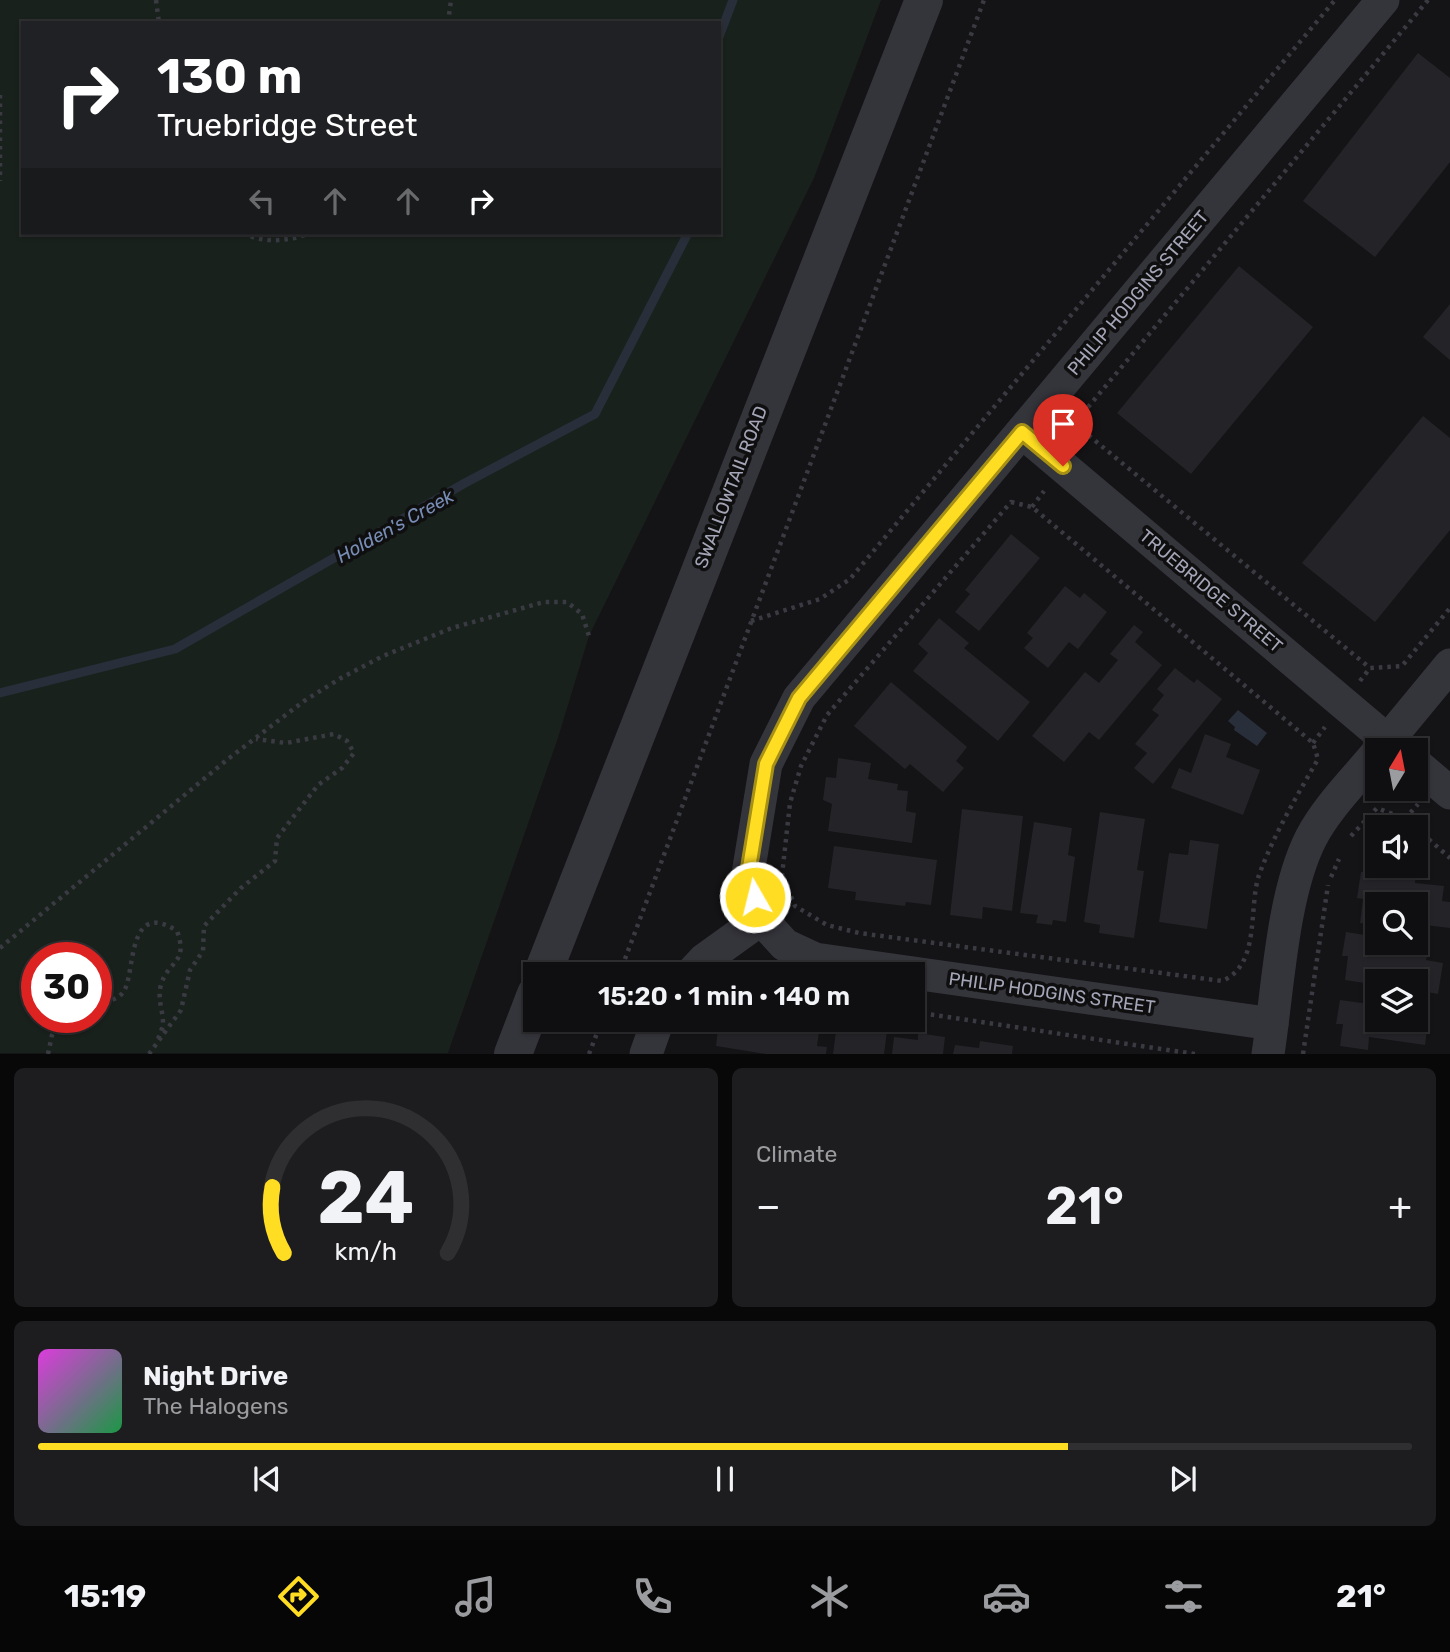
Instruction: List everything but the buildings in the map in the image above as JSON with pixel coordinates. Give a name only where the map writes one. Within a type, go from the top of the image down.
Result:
[{"type":"street","name":"SWALLOWTAIL ROAD","points":[[547,962],[924,0]]},
{"type":"street","name":"PHILIP HODGINS STREET","points":[[1270,1039],[815,959],[785,945],[761,919],[748,874],[766,764],[799,698],[1383,0]]},
{"type":"street","name":"TRUEBRIDGE STREET","points":[[1022,432],[1373,738]]},
{"type":"street","points":[[1394,738],[1450,665]]},
{"type":"street","points":[[1270,1039],[1292,891],[1311,838],[1335,803],[1365,771]]},
{"type":"street","points":[[1428,774],[1450,793]]},
{"type":"street","points":[[702,962],[761,919]]},
{"type":"street","points":[[513,1054],[523,1028]]},
{"type":"street","points":[[646,1054],[654,1032]]},
{"type":"path","points":[[156,0],[159,21]]},
{"type":"path","points":[[448,21],[451,0]]},
{"type":"path","points":[[623,962],[984,0]]},
{"type":"path","points":[[751,621],[820,599],[850,579],[1335,0]]},
{"type":"path","points":[[1428,0],[1084,412],[1087,434],[1370,668],[1402,666],[1450,608]]},
{"type":"path","points":[[0,95],[0,181]]},
{"type":"path","points":[[250,235],[267,240],[288,240],[304,235]]},
{"type":"path","points":[[1011,502],[1032,507],[1313,743],[1318,759],[1287,813],[1258,878],[1247,956],[1234,976],[1222,981],[859,933],[827,925],[794,906],[782,875],[790,803],[801,766],[827,715],[1011,502]]},
{"type":"path","points":[[0,948],[255,739],[341,678],[383,656],[452,628],[544,602],[567,601],[582,614],[589,636]]},
{"type":"path","points":[[149,1054],[181,1010],[190,970],[203,951],[204,926],[241,888],[275,861],[277,838],[318,785],[342,768],[354,753],[347,741],[334,734],[286,743],[255,739]]},
{"type":"path","points":[[1370,815],[1377,808],[1395,815]]},
{"type":"path","points":[[1345,842],[1365,821]]},
{"type":"path","points":[[1428,839],[1450,858]]},
{"type":"path","points":[[1303,1054],[1328,883],[1341,853]]},
{"type":"path","points":[[112,1000],[119,998],[125,990],[137,937],[149,925],[163,924],[177,931],[181,949],[179,961],[161,983],[159,1006],[163,1023],[157,1043]]},
{"type":"path","points":[[925,1014],[1195,1054]]},
{"type":"path","points":[[589,1054],[597,1032]]},
{"type":"path","points":[[48,1054],[53,1033]]},
{"type":"shaded area","points":[[0,0],[881,0],[814,178],[589,636],[558,738],[448,1053],[0,1053]]},
{"type":"shaded area","points":[[1238,710],[1267,733],[1257,746],[1234,730],[1235,727],[1228,721]]},
{"type":"waterway","name":"Holden's Creek","points":[[721,32],[733,0]]},
{"type":"waterway","name":"Holden's Creek","points":[[0,693],[175,649],[465,483],[595,414],[687,235]]},
{"type":"route","points":[[755,897],[748,874],[766,764],[799,698],[1022,432],[1063,466]]}]
